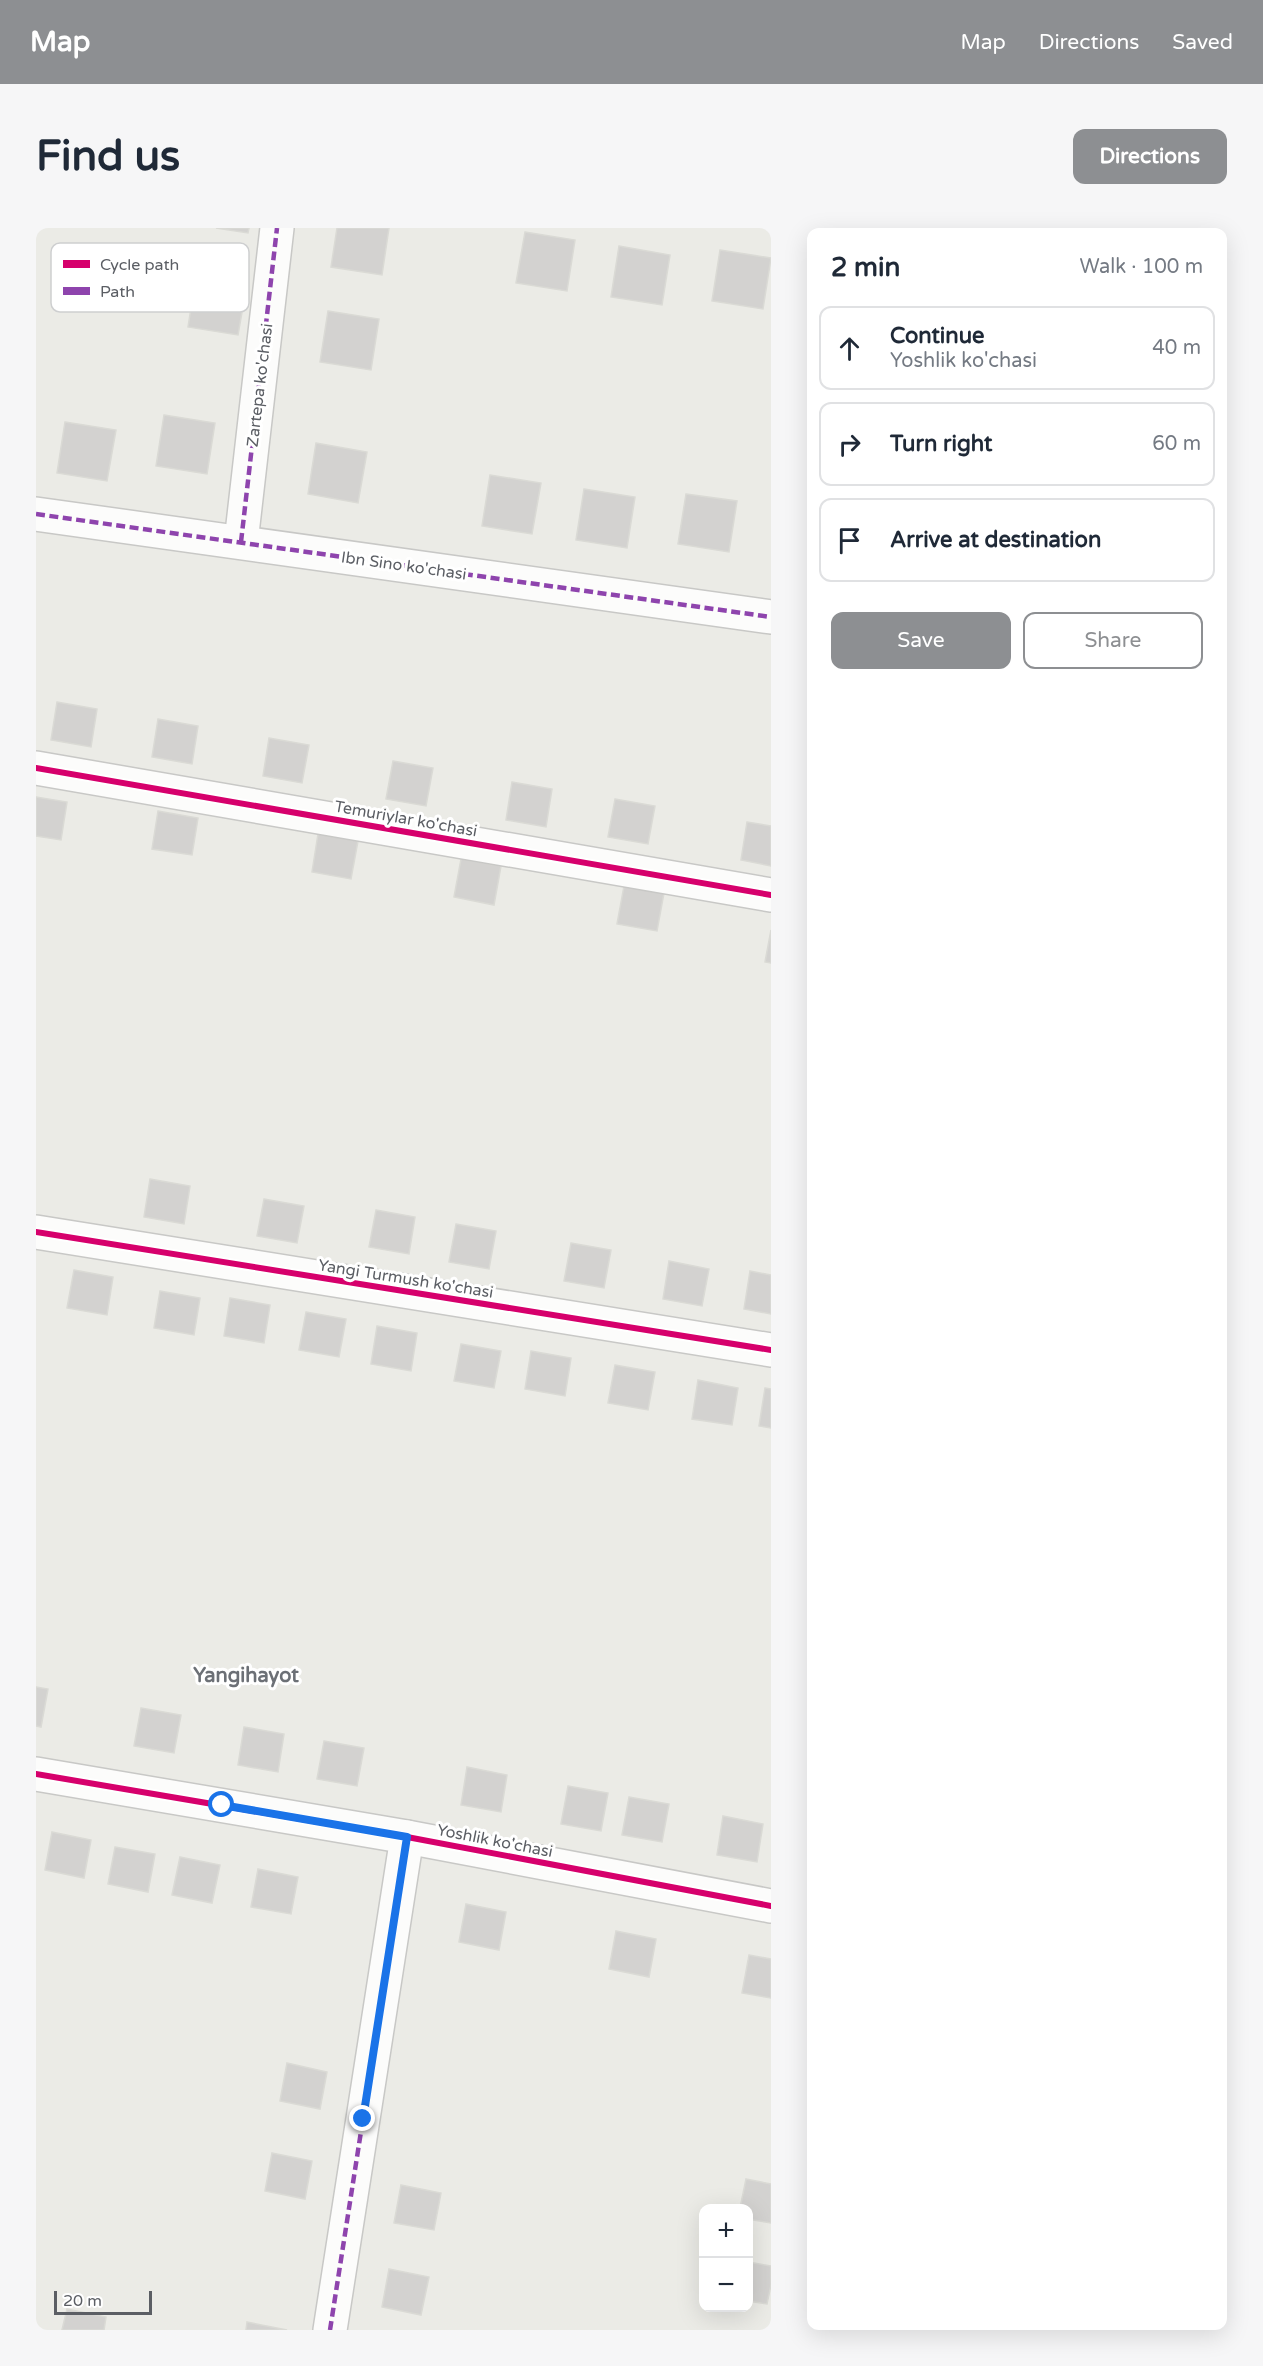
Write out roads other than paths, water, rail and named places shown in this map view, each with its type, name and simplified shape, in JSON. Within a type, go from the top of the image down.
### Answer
[{"type":"street","name":"Zartepa ko'chasi","points":[[241,542],[277,228]]},
{"type":"street","name":"Ibn Sino ko'chasi","points":[[36,514],[771,617]]},
{"type":"street","name":"Temuriylar ko'chasi","points":[[36,768],[771,895]]},
{"type":"street","name":"Yangi Turmush ko'chasi","points":[[36,1232],[771,1350]]},
{"type":"street","name":"Yoshlik ko'chasi","points":[[36,1774],[407,1837],[771,1906]]},
{"type":"street","points":[[330,2330],[407,1837]]},
{"type":"district","name":"Yangihayot","points":[[246,1675]]}]
